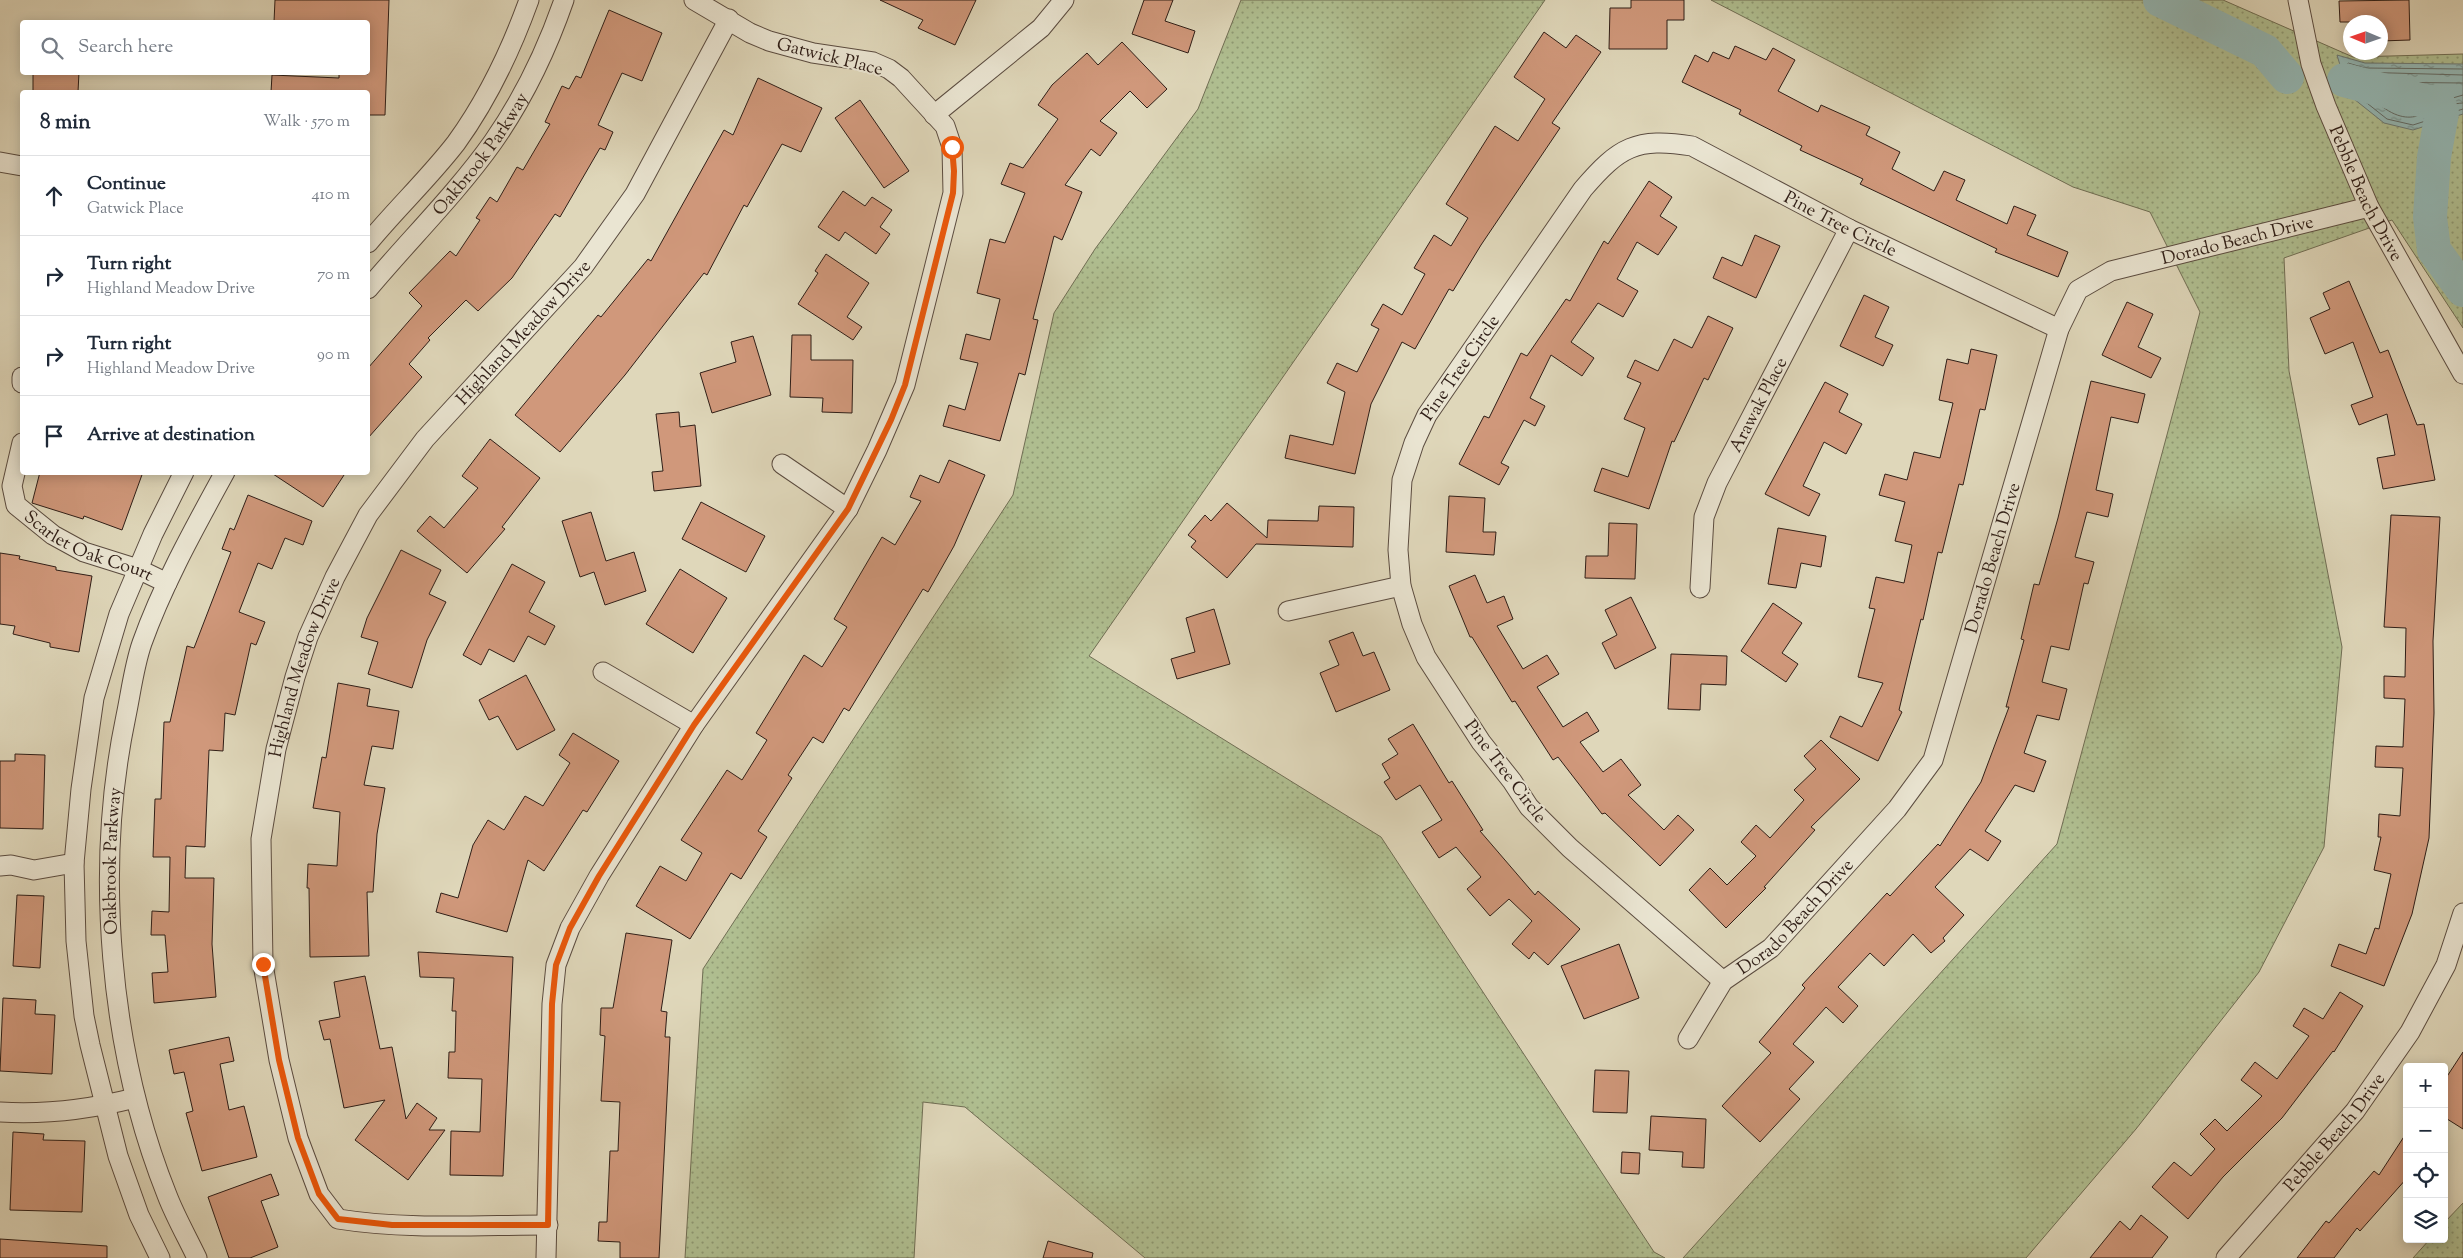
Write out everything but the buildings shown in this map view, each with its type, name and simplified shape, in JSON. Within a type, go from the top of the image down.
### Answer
[{"type":"street","name":"Oakbrook Parkway","points":[[370,241],[455,143],[478,109],[516,37],[528,0]]},
{"type":"street","name":"Oakbrook Parkway","points":[[370,287],[448,198],[493,142],[538,63],[564,0]]},
{"type":"street","name":"Gatwick Place","points":[[546,1258],[552,1004],[556,965],[570,928],[599,876],[694,725],[848,509],[881,442],[905,385],[953,193],[952,147],[945,126],[901,78],[889,69],[873,62],[790,48],[750,33],[694,0]]},
{"type":"street","points":[[934,115],[1041,28],[1064,0]]},
{"type":"street","name":"Pebble Beach Drive","points":[[2298,0],[2314,72],[2326,106],[2369,206],[2463,374]]},
{"type":"street","name":"Highland Meadow Drive","points":[[548,1225],[392,1225],[362,1223],[338,1219],[319,1194],[298,1138],[279,1060],[263,964],[261,839],[266,804],[276,749],[295,677],[308,637],[335,577],[368,514],[425,439],[583,267],[635,194],[729,19]]},
{"type":"street","name":"Pine Tree Circle","points":[[1723,981],[1570,848],[1528,807],[1512,781],[1480,742],[1426,657],[1412,624],[1401,586],[1398,550],[1402,480],[1414,442],[1427,415],[1583,189],[1606,162],[1639,144],[1665,142],[1692,146],[1849,229],[2059,329]]},
{"type":"street","points":[[0,162],[20,166]]},
{"type":"street","name":"Dorado Beach Drive","points":[[1688,1039],[1723,981],[1772,948],[1897,809],[1934,760],[2059,329],[2078,290],[2111,271],[2369,206]]},
{"type":"street","name":"Arawak Place","points":[[1700,588],[1704,517],[1716,483],[1849,229]]},
{"type":"street","name":"Scarlet Oak Court","points":[[20,452],[12,486],[16,505],[53,535],[84,552],[138,569],[167,583]]},
{"type":"street","points":[[782,464],[848,509]]},
{"type":"street","name":"Oakbrook Parkway","points":[[160,1258],[139,1215],[118,1156],[84,1016],[76,941],[74,863],[82,780],[94,698],[119,614],[152,534],[182,475]]},
{"type":"street","name":"Oakbrook Parkway","points":[[197,1258],[167,1195],[135,1098],[112,955],[109,864],[111,802],[118,754],[142,644],[167,583],[224,475]]},
{"type":"street","points":[[1288,611],[1401,586]]},
{"type":"street","points":[[603,672],[694,725]]},
{"type":"street","points":[[0,866],[34,870],[74,863]]},
{"type":"street","name":"Pebble Beach Drive","points":[[2226,1258],[2355,1111],[2410,1032],[2446,965],[2463,913]]},
{"type":"street","points":[[0,1112],[54,1112],[106,1105],[135,1098]]},
{"type":"green space","points":[[1241,0],[1545,0],[1089,656],[1381,837],[1654,1252],[1665,1258],[1145,1258],[965,1107],[923,1102],[914,1258],[685,1258],[703,969],[1013,495],[1054,313],[1095,249],[1198,109]]},
{"type":"green space","points":[[1711,0],[2223,0],[2343,53],[2343,60],[2388,60],[2388,56],[2463,54],[2463,328],[2392,220],[2284,258],[2289,371],[2342,647],[2324,847],[2259,972],[2136,1129],[2026,1258],[1683,1258],[2057,844],[2200,312],[2150,212],[2073,187]]},
{"type":"green space","points":[[2463,1203],[2463,1258],[2413,1258],[2426,1243],[2448,1243],[2448,1219]]},
{"type":"water","points":[[2337,55],[2343,57],[2343,60],[2354,60],[2365,63],[2463,64],[2463,114],[2413,130],[2384,123],[2349,95]]},
{"type":"waterway","points":[[2160,0],[2265,51],[2287,77]]},
{"type":"waterway","points":[[2344,80],[2438,103],[2442,113],[2434,157],[2430,217],[2434,250],[2463,290]]},
{"type":"route","points":[[263,964],[279,1060],[298,1138],[319,1194],[338,1219],[392,1225],[548,1225],[552,1004],[556,965],[570,928],[599,876],[694,725],[848,509],[877,450],[905,385],[953,193],[952,147]]}]
